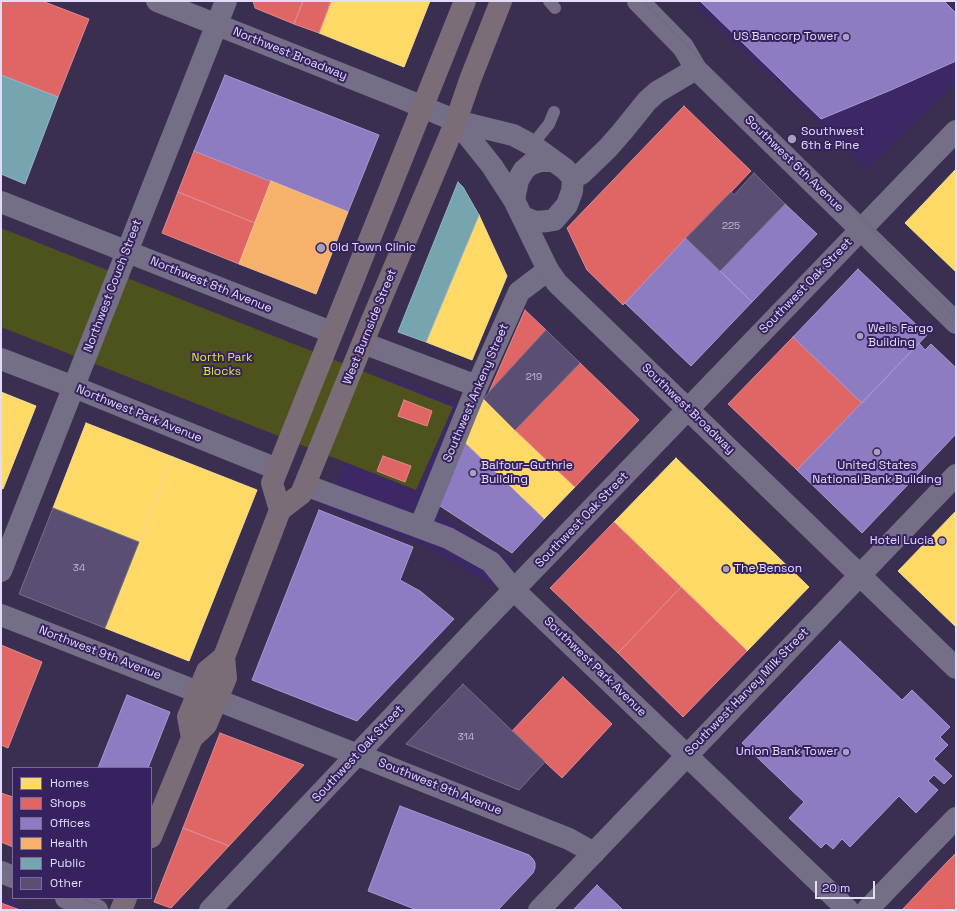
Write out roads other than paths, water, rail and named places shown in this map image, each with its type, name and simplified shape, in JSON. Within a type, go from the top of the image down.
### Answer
[{"type":"main road","points":[[152,835],[192,738],[188,717],[207,696],[207,671],[224,657],[280,510],[272,483],[331,332],[465,1]]},
{"type":"main road","name":"West Burnside Street","points":[[280,510],[301,494],[305,485],[456,121],[470,80],[501,1]]},
{"type":"main road","points":[[121,910],[126,899]]},
{"type":"street","name":"Northwest Broadway","points":[[157,1],[422,107]]},
{"type":"street","name":"Northwest Couch Street","points":[[1,571],[226,1]]},
{"type":"street","name":"Southwest 6th Avenue","points":[[638,1],[683,47],[696,69],[956,324]]},
{"type":"street","points":[[553,161],[540,161],[531,164],[524,170],[518,180],[518,209],[535,222],[548,222],[554,220],[567,205],[572,191],[573,178],[587,169],[622,132],[656,92],[696,69]]},
{"type":"street","name":"Southwest Broadway","points":[[422,107],[456,121],[513,135],[532,144],[565,169],[573,178]]},
{"type":"street","name":"Southwest Broadway","points":[[456,121],[492,166],[518,209],[548,270],[557,283],[956,668]]},
{"type":"street","name":"Southwest Oak Street","points":[[210,910],[514,590],[956,131]]},
{"type":"street","name":"Northwest 8th Avenue","points":[[1,202],[331,332]]},
{"type":"street","name":"Southwest Ankeny Street","points":[[420,527],[477,386],[519,292],[548,270]]},
{"type":"street","points":[[363,343],[477,386]]},
{"type":"street","name":"Northwest Park Avenue","points":[[1,359],[74,387],[277,470]]},
{"type":"street","name":"Southwest Harvey Milk Street","points":[[539,910],[956,475]]},
{"type":"street","name":"Southwest Park Avenue","points":[[305,485],[448,538],[491,562],[514,590],[848,910]]},
{"type":"street","name":"Northwest 9th Avenue","points":[[1,615],[207,696]]},
{"type":"street","name":"Southwest 9th Avenue","points":[[207,696],[569,839],[594,853]]},
{"type":"street","points":[[867,910],[956,818]]},
{"type":"street","points":[[1,872],[12,877]]},
{"type":"street","points":[[69,899],[97,910]]},
{"type":"lane","points":[[532,144],[549,124],[554,112]]},
{"type":"tram line","points":[[642,1],[867,223],[956,318]]},
{"type":"tram line","points":[[1,867],[12,871]]},
{"type":"tram line","points":[[83,899],[111,910]]},
{"type":"place","name":"US Bancorp Tower","points":[[846,37]]},
{"type":"place","name":"Southwest 6th & Pine","points":[[792,139]]},
{"type":"place","name":"Old Town Clinic","points":[[321,248]]},
{"type":"place","name":"Wells Fargo Building","points":[[860,336]]},
{"type":"place","name":"United States National Bank Building","points":[[877,452]]},
{"type":"place","name":"Balfour–Guthrie Building","points":[[473,473]]},
{"type":"place","name":"Hotel Lucia","points":[[942,541]]},
{"type":"place","name":"The Benson","points":[[726,569]]},
{"type":"place","name":"Union Bank Tower","points":[[846,752]]},
{"type":"park label","name":"North Park Blocks","points":[[222,365]]}]
